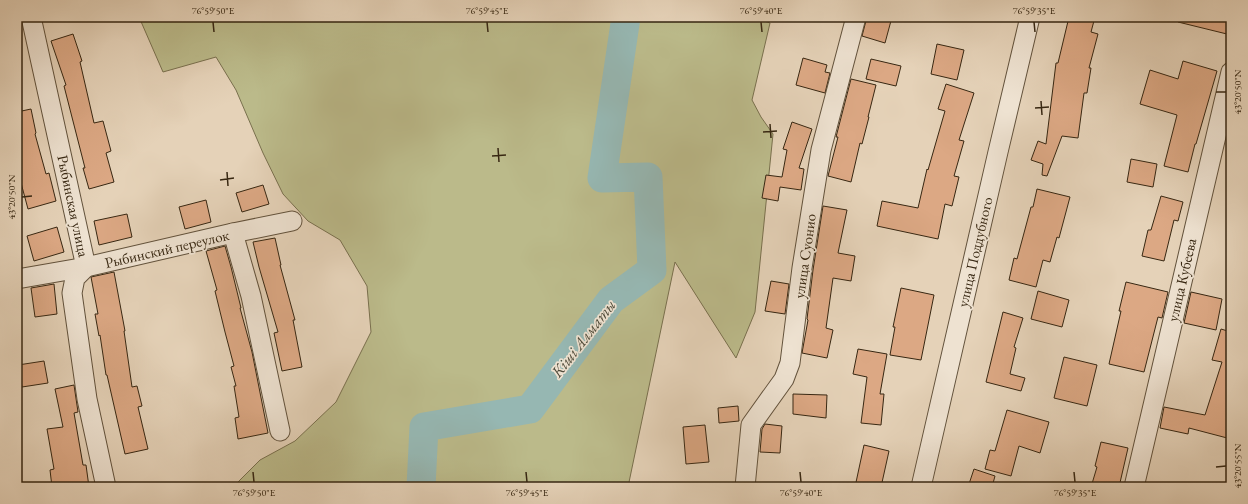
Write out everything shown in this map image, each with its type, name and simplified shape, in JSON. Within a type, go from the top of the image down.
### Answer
[{"type":"street","name":"Рыбинская улица","points":[[32,17],[86,267],[75,278],[72,293],[87,399],[106,487]]},
{"type":"street","name":"улица Суонио","points":[[745,487],[751,425],[784,379],[790,363],[802,268],[821,150],[856,17]]},
{"type":"street","name":"улица Поддубного","points":[[921,487],[1030,17]]},
{"type":"street","name":"улица Кубеева","points":[[1134,487],[1231,72]]},
{"type":"street","name":"Рыбинский переулок","points":[[17,279],[86,267],[292,221]]},
{"type":"street","points":[[234,233],[251,296],[280,431]]},
{"type":"shaded area","points":[[139,17],[752,17],[770,23],[752,100],[761,117],[773,134],[755,312],[736,358],[675,262],[628,487],[233,487],[260,460],[295,441],[336,402],[371,332],[367,286],[340,240],[308,221],[283,194],[263,153],[236,90],[216,57],[163,72]]},
{"type":"building","points":[[867,17],[892,17],[885,43],[862,36]]},
{"type":"building","points":[[1069,17],[1095,17],[1091,32],[1098,34],[1089,68],[1091,68],[1087,93],[1084,93],[1078,138],[1062,136],[1047,176],[1042,175],[1043,164],[1031,160],[1038,141],[1046,144],[1056,63],[1058,63]]},
{"type":"building","points":[[1179,17],[1231,17],[1231,35],[1178,22]]},
{"type":"building","points":[[73,34],[82,61],[80,62],[94,123],[103,121],[111,151],[106,153],[114,182],[89,189],[64,86],[66,85],[51,41]]},
{"type":"building","points":[[937,44],[964,50],[957,80],[931,74]]},
{"type":"building","points":[[803,58],[827,65],[825,72],[830,73],[825,93],[796,85]]},
{"type":"building","points":[[871,59],[901,66],[896,86],[866,79]]},
{"type":"building","points":[[1183,61],[1217,71],[1188,172],[1164,166],[1177,115],[1140,104],[1150,70],[1178,79]]},
{"type":"building","points":[[851,79],[876,85],[869,117],[862,144],[860,143],[851,182],[828,176],[838,137],[836,137]]},
{"type":"building","points":[[946,84],[974,93],[959,140],[964,141],[954,176],[959,177],[952,206],[945,204],[938,239],[877,226],[882,201],[918,208],[927,169],[928,170],[945,111],[938,109]]},
{"type":"building","points":[[31,109],[35,134],[46,174],[49,173],[56,201],[28,209],[17,168],[17,112]]},
{"type":"building","points":[[792,122],[812,129],[799,168],[804,169],[801,190],[780,187],[778,201],[762,198],[766,175],[782,177],[787,150],[783,149]]},
{"type":"building","points":[[1131,159],[1157,164],[1153,187],[1127,182]]},
{"type":"building","points":[[263,185],[269,204],[242,212],[236,193]]},
{"type":"building","points":[[1037,189],[1070,197],[1059,238],[1057,237],[1050,262],[1043,260],[1036,287],[1009,280],[1014,258],[1017,259]]},
{"type":"building","points":[[1161,196],[1183,202],[1178,221],[1174,220],[1164,261],[1142,256],[1148,230],[1151,230]]},
{"type":"building","points":[[206,200],[211,222],[185,229],[179,207]]},
{"type":"building","points":[[823,206],[847,210],[838,253],[855,256],[851,281],[833,278],[826,328],[833,330],[827,358],[802,353],[808,320],[813,270]]},
{"type":"building","points":[[127,214],[132,237],[99,245],[94,221]]},
{"type":"building","points":[[57,227],[64,252],[34,261],[27,236]]},
{"type":"building","points":[[275,238],[280,265],[295,320],[293,320],[302,367],[282,371],[274,333],[278,332],[253,242]]},
{"type":"building","points":[[225,246],[252,352],[268,433],[238,439],[235,418],[239,417],[234,386],[236,386],[231,367],[234,366],[215,291],[217,290],[206,251]]},
{"type":"building","points":[[114,272],[125,331],[132,387],[137,386],[142,406],[138,407],[148,449],[125,454],[106,375],[95,314],[98,314],[91,277]]},
{"type":"building","points":[[771,281],[789,284],[785,314],[765,311]]},
{"type":"building","points":[[1126,282],[1168,292],[1162,318],[1158,317],[1144,372],[1109,364]]},
{"type":"building","points":[[54,284],[57,314],[35,317],[31,288]]},
{"type":"building","points":[[901,288],[934,295],[921,360],[890,355],[895,327],[893,327]]},
{"type":"building","points":[[1038,291],[1069,300],[1062,327],[1031,319]]},
{"type":"building","points":[[1191,292],[1222,299],[1216,330],[1184,323]]},
{"type":"building","points":[[1003,312],[1023,318],[1014,347],[1016,348],[1010,374],[1025,378],[1021,391],[986,382]]},
{"type":"building","points":[[1221,329],[1231,332],[1231,439],[1189,428],[1188,434],[1160,428],[1164,407],[1205,415],[1222,362],[1212,360]]},
{"type":"building","points":[[858,349],[887,354],[880,394],[884,394],[881,425],[861,423],[867,377],[853,374]]},
{"type":"building","points":[[1064,357],[1097,365],[1087,406],[1054,398]]},
{"type":"building","points":[[44,361],[48,383],[22,387],[18,365]]},
{"type":"building","points":[[74,385],[78,412],[74,413],[83,465],[86,465],[89,487],[52,487],[50,470],[54,469],[47,429],[63,427],[55,389]]},
{"type":"building","points":[[793,394],[827,395],[826,418],[793,414]]},
{"type":"building","points":[[738,406],[739,421],[719,423],[718,408]]},
{"type":"building","points":[[1007,410],[1049,422],[1040,453],[1019,446],[1011,476],[985,469],[990,450],[995,451]]},
{"type":"building","points":[[765,424],[782,426],[780,453],[760,452],[762,429]]},
{"type":"building","points":[[705,425],[709,462],[686,464],[683,427]]},
{"type":"building","points":[[1101,442],[1128,448],[1119,487],[1091,487],[1097,467],[1095,466]]},
{"type":"building","points":[[864,445],[889,451],[881,487],[855,487]]},
{"type":"building","points":[[974,469],[995,476],[992,487],[968,487]]},
{"type":"waterway","name":"Кіші Алматы","points":[[421,487],[424,427],[530,409],[611,300],[652,270],[648,177],[602,178],[626,17]]}]
